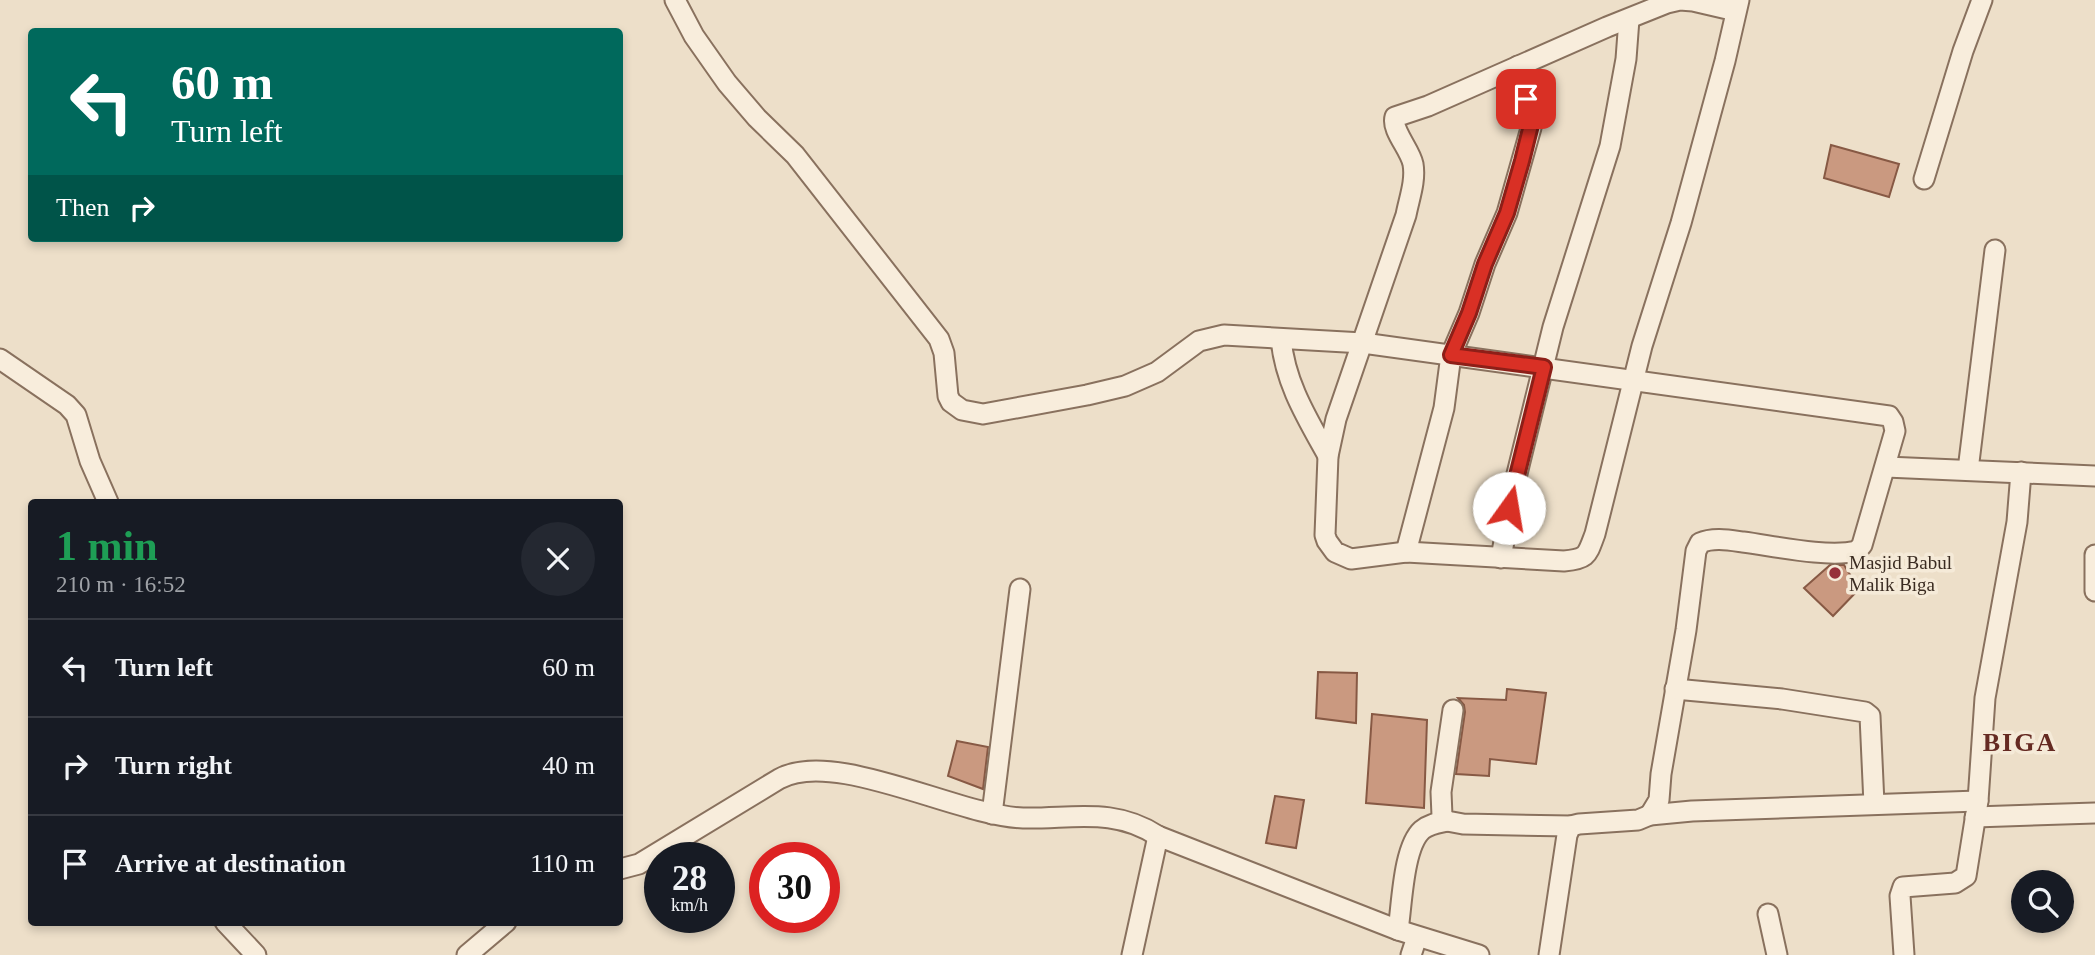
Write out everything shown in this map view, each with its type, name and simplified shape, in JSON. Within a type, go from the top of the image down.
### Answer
[{"type":"street","points":[[676,0],[694,36],[727,83],[757,118],[795,155],[937,335],[944,353],[948,396],[951,402],[962,410],[995,414],[1125,386],[1157,372],[1199,341],[1224,335],[1363,342],[1889,416],[1894,422],[1895,430],[1862,545],[1857,551],[1816,551],[1730,540],[1707,539],[1700,543],[1696,551],[1659,800],[1650,815]]},
{"type":"street","points":[[1680,0],[1738,6],[1681,223],[1633,379],[1595,534],[1586,556],[1581,560],[1564,561],[1406,552],[1352,559],[1340,555],[1325,535],[1328,456],[1336,419],[1406,215],[1413,181],[1412,160],[1394,125],[1395,117],[1428,106],[1667,3],[1680,0]]},
{"type":"street","points":[[1924,179],[1963,51],[1982,0]]},
{"type":"street","points":[[1501,558],[1511,497],[1553,327],[1610,146],[1626,59],[1629,19]]},
{"type":"street","points":[[1406,552],[1444,408],[1451,355],[1507,213],[1531,128],[1532,121],[1518,66]]},
{"type":"street","points":[[1968,470],[1995,250]]},
{"type":"street","points":[[1281,339],[1282,354],[1294,392],[1328,456]]},
{"type":"street","points":[[0,359],[67,405],[76,415],[90,461],[107,499]]},
{"type":"street","points":[[1886,467],[2095,476]]},
{"type":"street","points":[[1905,955],[1900,891],[1903,887],[1955,883],[1966,876],[1976,809],[1985,698],[2017,522],[2021,472]]},
{"type":"street","points":[[2095,555],[2095,591]]},
{"type":"street","points":[[992,814],[1020,589]]},
{"type":"street","points":[[1675,689],[1782,699],[1865,712],[1870,716],[1874,804]]},
{"type":"street","points":[[1447,821],[1442,816],[1441,792],[1453,710]]},
{"type":"street","points":[[623,868],[639,864],[779,779],[801,772],[831,772],[868,778],[992,814],[1024,818],[1121,818],[1409,941],[1479,955]]},
{"type":"street","points":[[1409,941],[1407,869],[1415,838],[1423,828],[1447,821],[1485,825],[1571,826],[1638,820],[1650,815],[1874,804],[2095,813]]},
{"type":"street","points":[[1549,955],[1567,835],[1571,826]]},
{"type":"street","points":[[1132,955],[1158,836]]},
{"type":"street","points":[[1768,914],[1777,955]]},
{"type":"street","points":[[229,926],[256,955]]},
{"type":"street","points":[[467,955],[501,926]]},
{"type":"building","points":[[1831,145],[1899,164],[1889,197],[1824,178]]},
{"type":"building","name":"Masjid Babul Malik Biga","points":[[1830,565],[1844,565],[1859,589],[1833,616],[1804,588]]},
{"type":"building","points":[[1318,672],[1357,673],[1356,723],[1316,718]]},
{"type":"building","points":[[1507,689],[1546,693],[1536,764],[1490,759],[1489,776],[1456,774],[1465,712],[1464,705],[1458,698],[1506,700]]},
{"type":"building","points":[[1372,714],[1427,720],[1424,808],[1366,803]]},
{"type":"building","points":[[957,741],[988,747],[983,789],[948,776]]},
{"type":"building","points":[[1275,796],[1304,800],[1296,848],[1266,843]]},
{"type":"place","name":"Masjid Babul Malik Biga","points":[[1835,573]]},
{"type":"district","name":"BIGA","points":[[2020,742]]},
{"type":"route","points":[[1509,508],[1544,367],[1451,355],[1507,213],[1531,128],[1530,108],[1526,99]]}]
